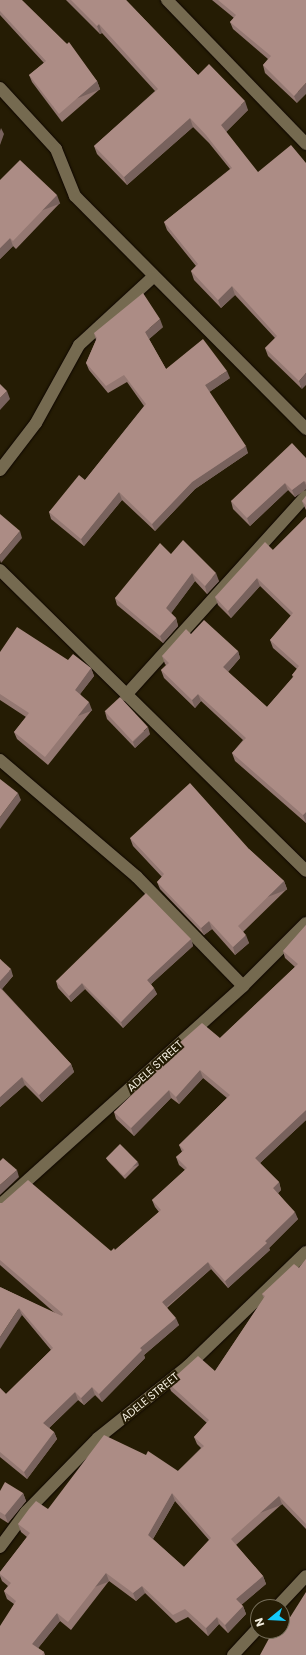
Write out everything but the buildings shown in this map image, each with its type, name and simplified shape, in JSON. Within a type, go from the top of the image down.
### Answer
[{"type":"street","points":[[167,0],[306,144]]},
{"type":"street","points":[[0,88],[56,149],[75,196],[153,277],[306,429]]},
{"type":"street","points":[[0,470],[36,422],[79,345],[153,277]]},
{"type":"street","points":[[126,695],[306,496]]},
{"type":"street","points":[[0,570],[126,695],[305,867]]},
{"type":"street","points":[[0,760],[137,877],[243,986]]},
{"type":"street","name":"ADELE STREET","points":[[0,1205],[243,986],[306,923]]},
{"type":"street","name":"ADELE STREET","points":[[0,1547],[26,1512],[98,1438],[188,1366],[306,1252]]},
{"type":"street","points":[[284,1599],[306,1576]]},
{"type":"street","points":[[233,1655],[250,1637]]}]
